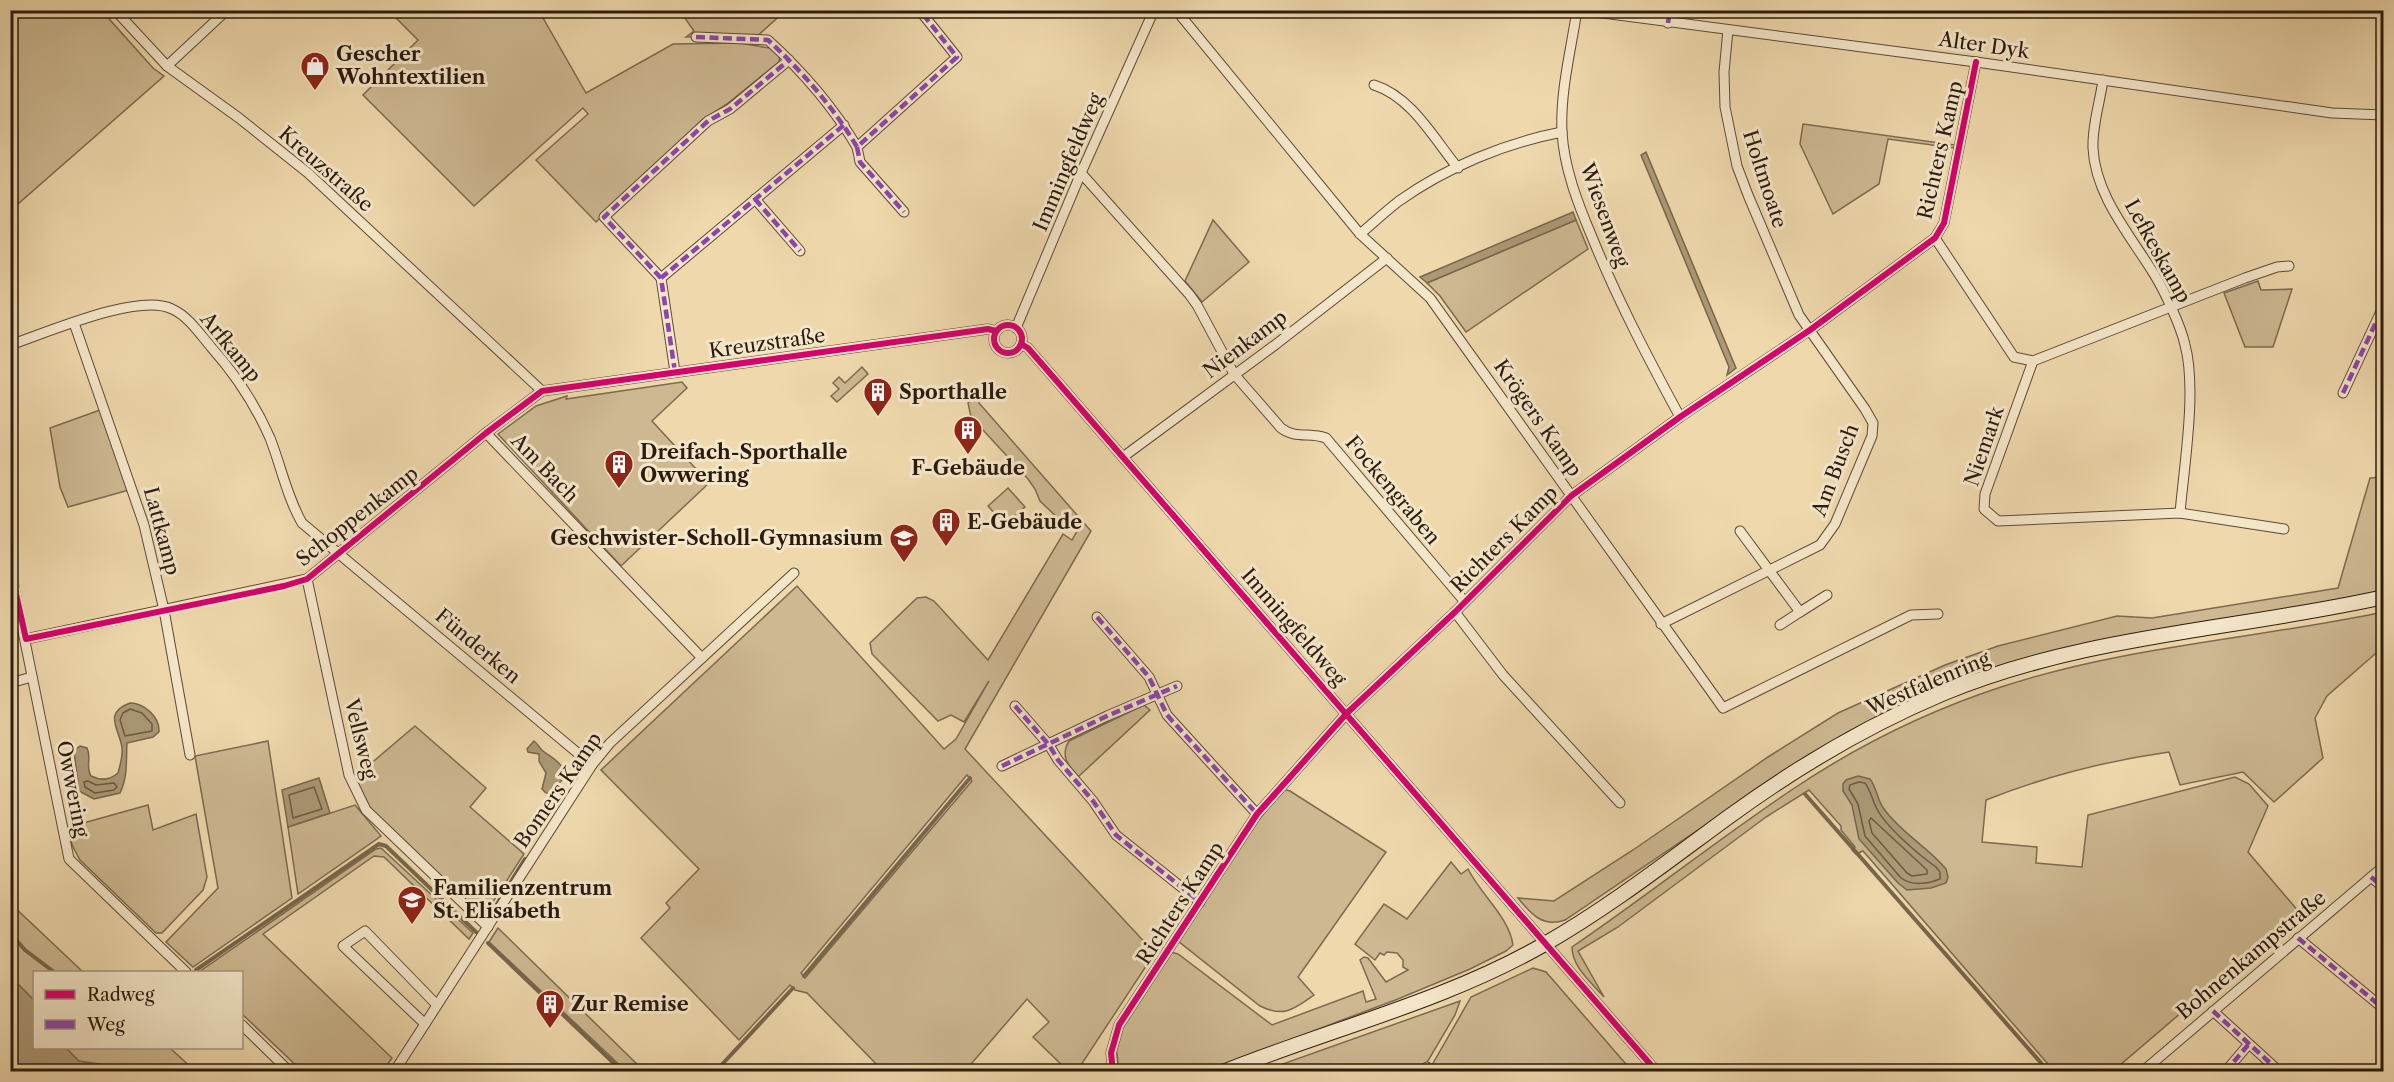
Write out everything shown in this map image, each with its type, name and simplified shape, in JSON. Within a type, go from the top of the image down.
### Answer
[{"type":"street","name":"Kreuzstraße","points":[[115,10],[167,66],[239,118],[308,173],[542,392],[988,329],[996,331]]},
{"type":"street","points":[[167,66],[227,10]]},
{"type":"street","points":[[857,147],[957,57],[921,12],[922,10]]},
{"type":"street","name":"Immingfeldweg","points":[[1016,328],[1081,173],[1154,10]]},
{"type":"street","name":"Krögers Kamp","points":[[1176,10],[1360,234],[1430,298],[1722,708],[1911,615],[1938,614]]},
{"type":"street","name":"Alter Dyk","points":[[1579,10],[1976,62],[2332,113],[2384,115]]},
{"type":"street","name":"Wiesenweg","points":[[1579,10],[1565,90],[1562,132],[1568,171],[1582,214],[1609,279],[1680,417]]},
{"type":"street","points":[[1668,23],[1670,10]]},
{"type":"street","name":"Holtmoate","points":[[1728,30],[1724,72],[1725,107],[1737,166],[1756,217],[1799,315],[1810,330]]},
{"type":"street","points":[[696,37],[768,40],[789,60],[844,125],[857,147],[860,162],[904,212]]},
{"type":"street","points":[[675,372],[661,278],[604,217],[708,121],[730,109],[789,60]]},
{"type":"street","name":"Richters Kamp","points":[[1113,1071],[1111,1053],[1119,1025],[1257,814],[1347,713],[1455,612],[1571,496],[1680,417],[1810,330],[1935,238],[1944,223],[1976,62]]},
{"type":"street","name":"Lefkeskamp","points":[[2103,80],[2092,147],[2096,173],[2112,209],[2156,276],[2186,346],[2189,372],[2180,513]]},
{"type":"street","points":[[1374,85],[1389,89],[1409,106],[1458,168]]},
{"type":"street","points":[[661,278],[844,125]]},
{"type":"street","points":[[1360,234],[1399,202],[1426,184],[1458,168],[1529,139],[1562,132]]},
{"type":"street","name":"Fockengraben","points":[[1081,173],[1189,294],[1234,375],[1288,433],[1317,435],[1326,438],[1465,602]]},
{"type":"street","points":[[755,200],[800,251]]},
{"type":"street","points":[[1935,238],[2014,357],[2033,361],[2245,278],[2277,267],[2289,266]]},
{"type":"street","name":"Nienkamp","points":[[1123,457],[1275,345],[1387,258]]},
{"type":"street","name":"Arfkamp","points":[[10,345],[115,310],[149,305],[161,305],[172,309],[183,317],[224,361],[248,394],[270,439],[294,510],[302,523],[340,554]]},
{"type":"street","points":[[2343,393],[2384,305]]},
{"type":"street","name":"Lattkamp","points":[[74,323],[144,525],[164,609],[190,755]]},
{"type":"street","points":[[1004,326],[1016,328],[1022,335],[1022,344],[1014,352],[1001,351],[995,345],[996,331],[1004,326]]},
{"type":"street","name":"Am Busch","points":[[1662,624],[1820,545],[1831,533],[1872,436],[1873,423],[1810,330]]},
{"type":"street","name":"Immingfeldweg","points":[[1022,344],[1028,348],[1347,713],[1657,1071]]},
{"type":"street","name":"Niemark","points":[[2033,361],[1985,494],[1984,508],[1998,521],[2180,513],[2284,529]]},
{"type":"street","name":"Schoppenkamp","points":[[26,639],[307,579],[486,433],[542,392]]},
{"type":"street","name":"Am Bach","points":[[486,433],[702,658]]},
{"type":"street","points":[[1740,531],[1800,612]]},
{"type":"street","name":"Fünderken","points":[[340,554],[592,765]]},
{"type":"street","name":"Owwering","points":[[10,567],[69,859],[185,971]]},
{"type":"street","name":"Bomers Kamp","points":[[394,1071],[592,765],[610,743],[794,573]]},
{"type":"street","name":"Vellsweg","points":[[307,579],[349,775],[360,801],[377,822],[488,927]]},
{"type":"street","points":[[1780,625],[1827,595]]},
{"type":"street","name":"Westfalenring","points":[[1223,1071],[1428,999],[1491,972],[1545,944],[1646,877],[1771,787],[1873,726],[1945,693],[2019,666],[2076,652],[2384,597]]},
{"type":"street","points":[[1455,612],[1503,675],[1620,803]]},
{"type":"street","points":[[1097,617],[1149,677],[1167,715],[1257,814]]},
{"type":"street","points":[[10,683],[32,677]]},
{"type":"street","points":[[1002,766],[1107,716],[1177,686]]},
{"type":"street","points":[[1015,706],[1093,801],[1116,835],[1200,902]]},
{"type":"street","name":"Bohnenkampstraße","points":[[2142,1071],[2384,866]]},
{"type":"street","points":[[2371,877],[2384,888]]},
{"type":"street","points":[[424,1024],[343,946],[365,931],[437,1005]]},
{"type":"street","points":[[2298,938],[2384,1009]]},
{"type":"street","points":[[2213,1011],[2248,1045],[2280,1071]]},
{"type":"street","points":[[243,1026],[290,1071]]},
{"type":"street","points":[[2225,1071],[2248,1045]]},
{"type":"shaded area","points":[[11,10],[102,11],[153,68],[164,76],[11,210]]},
{"type":"shaded area","points":[[389,11],[539,11],[586,93],[673,44],[740,43],[775,49],[780,54],[779,62],[727,104],[702,120],[596,222],[536,160],[588,114],[583,108],[474,206],[363,95],[418,40]]},
{"type":"shaded area","points":[[680,11],[785,11],[755,38],[686,37],[694,31]]},
{"type":"shaded area","points":[[1803,124],[1955,145],[1954,148],[1888,139],[1879,184],[1833,214],[1800,144]]},
{"type":"shaded area","points":[[1213,220],[1249,262],[1202,302],[1185,281]]},
{"type":"shaded area","points":[[1576,220],[1588,249],[1466,332],[1440,296],[1427,283]]},
{"type":"shaded area","points":[[2258,281],[2261,290],[2292,289],[2273,347],[2245,347],[2224,293]]},
{"type":"shaded area","points":[[862,367],[868,374],[837,402],[831,396],[839,389],[833,383],[839,377],[845,383]]},
{"type":"shaded area","points":[[682,382],[687,388],[652,421],[709,483],[621,566],[498,434],[536,406],[567,396],[566,399]]},
{"type":"shaded area","points":[[979,394],[979,403],[1091,531],[965,749],[1151,949],[1158,948],[1077,1071],[1068,1071],[1033,1037],[1049,1022],[1027,999],[965,1071],[883,1071],[807,993],[795,990],[790,985],[739,1040],[641,938],[670,908],[666,903],[699,869],[601,770],[797,586],[944,749],[956,739],[989,681],[964,722],[951,715],[938,721],[872,654],[870,643],[917,598],[926,597],[934,601],[988,660],[1063,534],[1072,540],[1079,528],[1071,517],[1061,521],[1040,501],[1028,479],[971,417],[968,403]],"holes":[[[967,775],[972,781],[805,978],[801,973]]]},
{"type":"shaded area","points":[[100,410],[129,490],[68,507],[60,487],[50,428]]},
{"type":"shaded area","points":[[2383,477],[2383,591],[2041,655],[1788,769],[1565,920],[1544,921],[1533,914],[1518,898],[1554,901],[1768,757],[1838,713],[1945,665],[1998,646],[2117,616],[2152,618],[2338,588],[2370,478]]},
{"type":"shaded area","points":[[1008,488],[1025,507],[1005,525],[988,506]]},
{"type":"shaded area","points":[[2383,612],[2383,647],[2327,696],[2315,718],[2323,758],[2274,802],[2243,772],[2180,785],[2169,752],[2076,770],[1986,800],[1982,842],[2037,847],[2036,863],[2082,867],[2088,815],[2235,777],[2249,784],[2268,806],[2248,852],[2299,912],[2113,1071],[2054,1071],[1863,851],[1856,854],[1852,850],[1855,847],[1841,830],[1841,826],[1809,790],[1766,817],[1618,927],[1578,951],[1604,997],[1583,974],[1575,961],[1572,947],[1765,808],[1842,758],[1920,718],[2001,687],[2095,662]]},
{"type":"shaded area","points":[[1144,705],[1150,710],[1078,777],[1065,756],[1069,741]]},
{"type":"shaded area","points":[[415,726],[486,788],[470,807],[524,854],[487,911],[482,913],[476,912],[378,818],[364,799],[355,777]]},
{"type":"shaded area","points":[[268,741],[292,898],[193,967],[166,942],[218,888],[195,756]]},
{"type":"shaded area","points":[[1283,789],[1290,791],[1386,852],[1298,977],[1314,995],[1294,1008],[1276,1011],[1260,1006],[1178,941],[1257,822]]},
{"type":"shaded area","points":[[148,805],[153,830],[196,814],[207,877],[203,890],[162,933],[156,933],[80,860],[72,845],[69,827]]},
{"type":"shaded area","points":[[355,805],[381,836],[298,894],[288,827]]},
{"type":"shaded area","points":[[381,848],[473,933],[469,939],[384,857],[374,856],[263,934],[392,1058],[383,1071],[302,1071],[243,1015],[243,971],[200,971],[376,849]]},
{"type":"shaded area","points":[[1451,862],[1461,874],[1468,869],[1506,925],[1513,945],[1506,951],[1470,969],[1398,999],[1207,1071],[1119,1072],[1116,1045],[1118,1035],[1171,952],[1178,954],[1272,1025],[1363,991],[1366,1002],[1376,999],[1360,960],[1364,957],[1368,958],[1386,982],[1408,970],[1403,967],[1403,960],[1397,953],[1387,952],[1384,955],[1380,953],[1375,960],[1355,944],[1384,904],[1407,919]]},
{"type":"shaded area","points":[[10,903],[82,971],[33,971],[33,1049],[171,1049],[195,1071],[11,1071]]},
{"type":"shaded area","points":[[498,928],[644,1071],[626,1071],[489,942]]},
{"type":"shaded area","points":[[1533,968],[1546,972],[1632,1071],[1428,1072],[1471,997]]},
{"type":"shaded area","points":[[1460,1001],[1455,1015],[1422,1071],[1260,1072]]},
{"type":"water","points":[[1646,152],[1736,368],[1727,375],[1729,367],[1641,155]]},
{"type":"water","points":[[1573,212],[1576,220],[1427,283],[1420,277]]},
{"type":"water","points":[[130,703],[141,705],[154,716],[159,732],[153,737],[127,743],[125,775],[120,793],[94,799],[79,791],[74,751],[80,746],[87,748],[91,776],[105,779],[118,773],[122,751],[115,717],[122,707]]},
{"type":"water","points":[[534,741],[564,770],[563,779],[550,793],[542,789],[546,773],[539,761],[539,754],[528,752],[527,749]]},
{"type":"water","points":[[1858,776],[1870,779],[1891,818],[1946,869],[1948,877],[1946,883],[1931,888],[1907,890],[1859,839],[1852,805],[1843,791],[1843,784],[1846,780]]},
{"type":"water","points":[[319,778],[330,813],[288,827],[282,790]]},
{"type":"water","points":[[10,976],[33,999],[33,1049],[67,1049],[79,1061],[145,1071],[11,1071]]},
{"type":"waterway","points":[[804,976],[970,778]]},
{"type":"waterway","points":[[1805,794],[2049,1072]]},
{"type":"waterway","points":[[196,970],[379,844],[386,846],[476,932]]},
{"type":"waterway","points":[[489,917],[525,859]]},
{"type":"waterway","points":[[10,933],[25,950],[53,971]]},
{"type":"waterway","points":[[488,943],[623,1072]]},
{"type":"waterway","points":[[715,1072],[793,988]]},
{"type":"marked path","points":[[696,37],[768,40],[817,90],[857,147],[957,57],[921,12],[922,10]]},
{"type":"marked path","points":[[1668,23],[1670,10]]},
{"type":"marked path","points":[[661,278],[604,217],[708,121],[730,109],[789,60]]},
{"type":"marked path","points":[[675,372],[661,278],[844,125]]},
{"type":"marked path","points":[[857,147],[860,162],[904,212]]},
{"type":"marked path","points":[[755,199],[800,251]]},
{"type":"marked path","points":[[2343,393],[2384,305]]},
{"type":"marked path","points":[[1097,617],[1149,677],[1167,715],[1257,814]]},
{"type":"marked path","points":[[1002,766],[1107,716],[1177,686]]},
{"type":"marked path","points":[[1015,706],[1093,801],[1116,835],[1200,902]]},
{"type":"marked path","points":[[2371,877],[2384,888]]},
{"type":"marked path","points":[[2298,938],[2384,1009]]},
{"type":"marked path","points":[[2213,1011],[2280,1072]]},
{"type":"marked path","points":[[2225,1072],[2248,1045]]},
{"type":"cycle path","points":[[1113,1072],[1111,1053],[1119,1025],[1257,814],[1347,713],[1455,612],[1571,496],[1680,417],[1810,330],[1935,238],[1944,223],[1976,62]]},
{"type":"cycle path","points":[[1008,325],[1018,329],[1022,339],[1018,349],[1008,353],[998,349],[994,339],[998,329],[1008,325]]},
{"type":"cycle path","points":[[10,567],[26,639],[284,586],[307,579],[486,433],[542,391],[988,329],[996,331]]},
{"type":"cycle path","points":[[1021,344],[1028,348],[1657,1072]]},
{"type":"place","name":"Gescher Wohntextilien","points":[[315,92]]},
{"type":"place","name":"Sporthalle","points":[[878,418]]},
{"type":"place","name":"F-Gebäude","points":[[968,456]]},
{"type":"place","name":"Dreifach-Sporthalle Owwering","points":[[619,490]]},
{"type":"place","name":"E-Gebäude","points":[[946,548]]},
{"type":"place","name":"Geschwister-Scholl-Gymnasium","points":[[904,564]]},
{"type":"place","name":"Familienzentrum St. Elisabeth","points":[[412,926]]},
{"type":"place","name":"Zur Remise","points":[[550,1030]]}]
